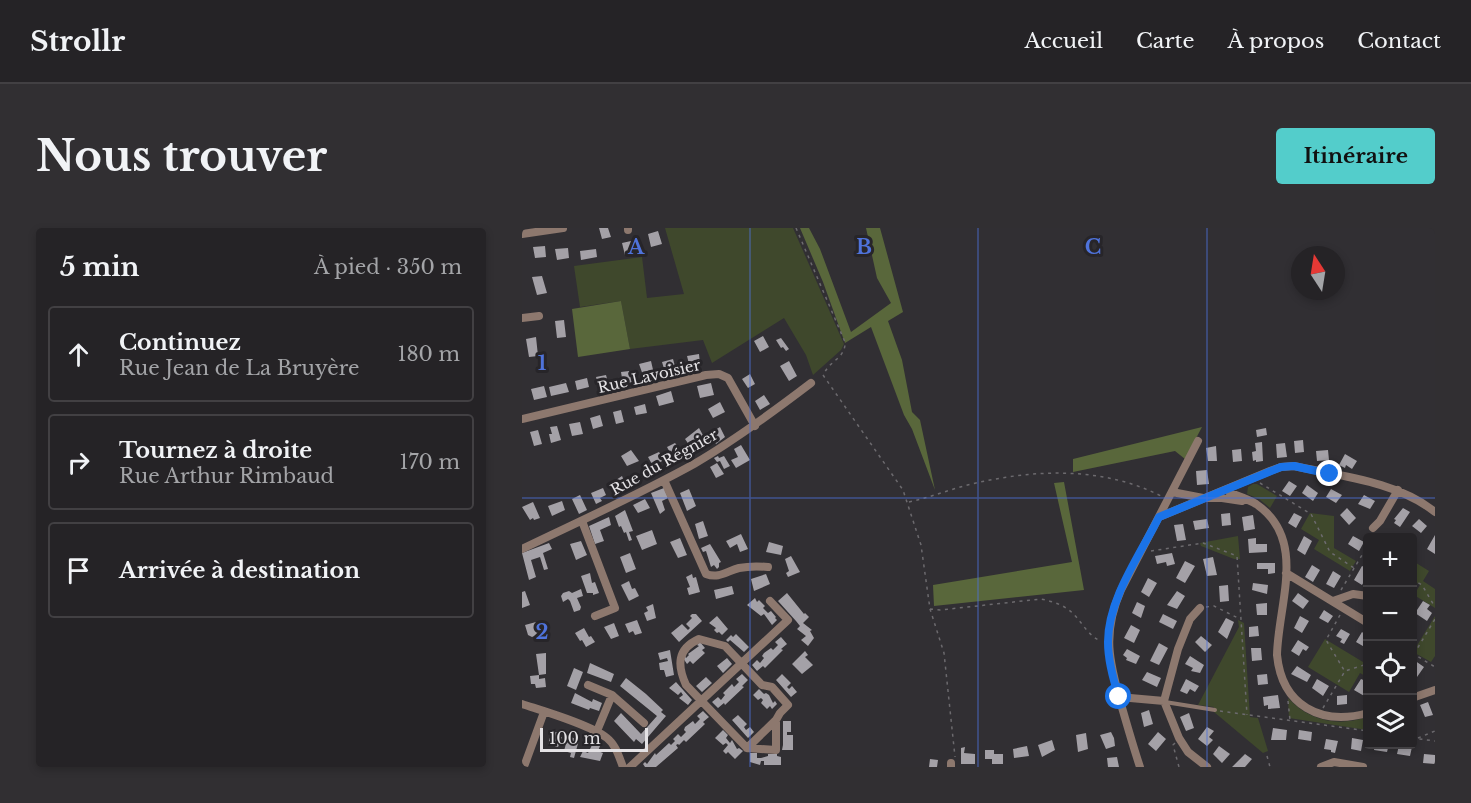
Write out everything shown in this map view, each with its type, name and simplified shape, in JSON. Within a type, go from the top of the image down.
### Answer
[{"type":"street","points":[[522,234],[563,228]]},
{"type":"street","points":[[522,318],[539,316]]},
{"type":"street","name":"Rue Lavoisier","points":[[522,419],[706,375],[719,375],[728,378],[755,426]]},
{"type":"street","name":"Rue du Régnier","points":[[522,549],[664,480],[755,426],[811,383]]},
{"type":"street","points":[[1140,767],[1111,670],[1108,643],[1113,609],[1198,441]]},
{"type":"street","points":[[1170,496],[1203,498],[1229,493],[1251,478],[1281,467],[1294,466],[1398,490],[1422,501],[1435,512]]},
{"type":"street","points":[[664,480],[706,574],[713,577],[738,568],[768,567]]},
{"type":"street","points":[[1373,528],[1380,521],[1398,490]]},
{"type":"street","points":[[1229,493],[1254,502],[1273,519],[1283,536],[1287,556],[1277,656],[1278,669],[1291,695],[1311,711],[1319,714],[1345,718],[1363,714]]},
{"type":"street","points":[[1159,517],[1190,506],[1203,498]]},
{"type":"street","points":[[582,521],[615,608],[595,616]]},
{"type":"street","points":[[1286,573],[1336,600],[1344,609],[1363,620]]},
{"type":"street","points":[[1336,600],[1353,594],[1363,595]]},
{"type":"street","points":[[630,767],[788,620],[770,601]]},
{"type":"street","points":[[1200,608],[1190,619],[1178,649],[1164,701],[1179,738],[1188,752],[1207,767]]},
{"type":"street","points":[[747,748],[788,705],[772,687],[762,686],[724,646],[699,639],[694,641],[680,655],[679,660],[686,685],[747,748],[776,750],[776,720]]},
{"type":"street","points":[[588,685],[612,695],[644,723]]},
{"type":"street","points":[[1417,697],[1435,690]]},
{"type":"street","points":[[597,731],[612,695]]},
{"type":"street","points":[[1119,697],[1164,701]]},
{"type":"street","points":[[522,704],[597,731],[609,739],[618,752],[623,767]]},
{"type":"street","points":[[525,764],[544,712]]},
{"type":"street","points":[[1321,767],[1334,762],[1363,767]]},
{"type":"lane","points":[[1164,701],[1215,710]]},
{"type":"path","points":[[796,228],[845,342],[843,353],[825,369],[824,375],[909,502],[921,545],[930,609],[944,653],[955,757],[951,765]]},
{"type":"path","points":[[909,502],[933,497],[974,483],[1009,476],[1059,472],[1113,479],[1170,496]]},
{"type":"path","points":[[1251,478],[1311,514],[1330,552],[1354,568]]},
{"type":"path","points":[[1141,552],[1203,543],[1237,556],[1247,715]]},
{"type":"path","points":[[1336,600],[1363,555]]},
{"type":"path","points":[[1417,582],[1422,585],[1435,607]]},
{"type":"path","points":[[930,609],[940,610],[1041,598],[1070,610],[1095,638],[1108,643]]},
{"type":"path","points":[[1200,608],[1214,606],[1241,620]]},
{"type":"path","points":[[1344,609],[1326,640],[1345,671]]},
{"type":"path","points":[[1417,648],[1435,619]]},
{"type":"path","points":[[1417,656],[1435,667]]},
{"type":"path","points":[[1319,714],[1345,671],[1363,665]]},
{"type":"path","points":[[1290,721],[1288,703],[1291,695]]},
{"type":"path","points":[[1215,710],[1363,730]]},
{"type":"path","points":[[1417,738],[1435,731]]},
{"type":"path","points":[[1179,738],[1173,745],[1179,767]]},
{"type":"path","points":[[1417,738],[1435,741]]},
{"type":"path","points":[[1267,756],[1270,767]]},
{"type":"green space","points":[[665,228],[793,228],[844,344],[841,350],[813,375],[806,355],[784,318],[712,363],[703,340],[630,349],[621,301],[580,307],[574,266],[642,257],[647,298],[684,294]]},
{"type":"green space","points":[[800,228],[809,228],[820,249],[851,332],[891,303],[877,278],[866,228],[880,228],[903,312],[888,321],[902,360],[912,412],[920,420],[935,490],[871,327],[845,343]]},
{"type":"green space","points":[[621,301],[630,349],[578,357],[572,309]]},
{"type":"green space","points":[[1202,427],[1185,459],[1175,451],[1073,472],[1073,459]]},
{"type":"green space","points":[[1064,482],[1084,590],[934,606],[933,585],[1072,562],[1054,483]]},
{"type":"green space","points":[[1253,484],[1277,496],[1270,508],[1259,499],[1247,494],[1248,487]]},
{"type":"green space","points":[[1310,513],[1334,516],[1334,548],[1356,561],[1350,571],[1314,549],[1319,540],[1301,529]]},
{"type":"green space","points":[[1238,536],[1240,559],[1234,559],[1201,546],[1200,543]]},
{"type":"green space","points":[[1417,564],[1429,571],[1423,581],[1435,589],[1435,608],[1417,597],[1420,585],[1417,583]]},
{"type":"green space","points":[[1435,616],[1435,656],[1431,662],[1417,654],[1417,645]]},
{"type":"green space","points":[[1238,620],[1244,623],[1250,717],[1258,718],[1268,751],[1263,753],[1214,712],[1214,707],[1198,705],[1239,627]]},
{"type":"green space","points":[[1325,639],[1363,662],[1363,675],[1360,673],[1349,692],[1308,667]]},
{"type":"green space","points":[[1288,698],[1305,712],[1324,720],[1345,721],[1363,718],[1363,729],[1289,718]]},
{"type":"building","points":[[599,228],[608,228],[611,237],[602,239]]},
{"type":"building","points":[[658,231],[662,244],[651,247],[648,234]]},
{"type":"building","points":[[631,241],[634,252],[625,255],[622,243]]},
{"type":"building","points":[[545,246],[546,257],[535,258],[533,247]]},
{"type":"building","points":[[568,248],[569,258],[557,260],[555,249]]},
{"type":"building","points":[[596,249],[597,257],[581,260],[580,251]]},
{"type":"building","points":[[542,276],[547,293],[537,295],[532,277]]},
{"type":"building","points":[[564,320],[566,337],[557,338],[555,321]]},
{"type":"building","points":[[763,336],[769,347],[760,352],[754,341]]},
{"type":"building","points":[[536,337],[538,356],[529,357],[526,339]]},
{"type":"building","points":[[781,338],[789,349],[786,351],[776,340]]},
{"type":"building","points":[[699,354],[700,364],[690,368],[687,356]]},
{"type":"building","points":[[673,359],[676,370],[665,372],[662,362]]},
{"type":"building","points":[[651,361],[654,374],[644,378],[639,364]]},
{"type":"building","points":[[789,361],[797,376],[789,381],[780,366]]},
{"type":"building","points":[[629,371],[632,382],[623,384],[621,372]]},
{"type":"building","points":[[750,374],[755,384],[748,388],[742,379]]},
{"type":"building","points":[[606,375],[609,386],[599,388],[596,377]]},
{"type":"building","points":[[587,378],[589,387],[577,390],[575,381]]},
{"type":"building","points":[[566,383],[569,392],[551,396],[549,387]]},
{"type":"building","points":[[711,383],[714,395],[700,398],[697,386]]},
{"type":"building","points":[[544,386],[547,397],[534,400],[531,389]]},
{"type":"building","points":[[671,391],[674,402],[659,406],[656,396]]},
{"type":"building","points":[[764,395],[770,404],[760,410],[755,401]]},
{"type":"building","points":[[720,402],[725,412],[713,418],[708,409]]},
{"type":"building","points":[[645,404],[647,413],[636,415],[634,407]]},
{"type":"building","points":[[621,410],[624,422],[616,424],[613,412]]},
{"type":"building","points":[[600,415],[603,426],[593,429],[590,418]]},
{"type":"building","points":[[580,422],[583,434],[572,436],[569,424]]},
{"type":"building","points":[[557,426],[561,440],[551,443],[550,427]]},
{"type":"building","points":[[720,427],[725,437],[716,444],[710,433]]},
{"type":"building","points":[[699,428],[704,437],[700,440],[702,443],[692,449],[685,439]]},
{"type":"building","points":[[1266,428],[1267,435],[1257,437],[1256,430]]},
{"type":"building","points":[[538,430],[542,444],[534,446],[530,432]]},
{"type":"building","points":[[1303,440],[1304,452],[1295,453],[1294,441]]},
{"type":"building","points":[[1262,442],[1263,461],[1253,461],[1252,452],[1256,451],[1255,443]]},
{"type":"building","points":[[675,443],[684,454],[674,460],[667,447]]},
{"type":"building","points":[[1285,443],[1287,457],[1277,458],[1276,444]]},
{"type":"building","points":[[741,445],[750,460],[736,468],[731,460],[738,457],[734,449]]},
{"type":"building","points":[[1216,446],[1217,461],[1208,461],[1206,448]]},
{"type":"building","points":[[1241,449],[1242,461],[1233,462],[1232,450]]},
{"type":"building","points":[[631,450],[639,461],[627,466],[621,456]]},
{"type":"building","points":[[1328,450],[1329,460],[1317,461],[1316,451]]},
{"type":"building","points":[[659,452],[664,460],[653,466],[648,457]]},
{"type":"building","points":[[1345,454],[1357,461],[1352,469],[1346,465],[1345,468],[1339,465]]},
{"type":"building","points":[[718,456],[719,458],[724,456],[730,466],[724,469],[720,461],[717,462],[714,458]]},
{"type":"building","points":[[717,463],[724,474],[716,478],[710,467]]},
{"type":"building","points":[[1207,470],[1209,484],[1197,485],[1196,471]]},
{"type":"building","points":[[622,476],[627,488],[618,493],[613,482]]},
{"type":"building","points":[[1289,481],[1297,486],[1290,496],[1282,491]]},
{"type":"building","points":[[1307,485],[1318,493],[1313,501],[1302,493]]},
{"type":"building","points":[[603,488],[606,495],[596,504],[591,493]]},
{"type":"building","points":[[664,488],[668,498],[662,501],[665,510],[660,514],[651,493]]},
{"type":"building","points":[[689,489],[696,506],[687,511],[680,493]]},
{"type":"building","points":[[1331,489],[1342,495],[1336,503],[1326,497]]},
{"type":"building","points":[[580,495],[587,510],[579,514],[572,499]]},
{"type":"building","points":[[1364,495],[1375,501],[1370,509],[1358,504]]},
{"type":"building","points":[[645,499],[650,508],[638,513],[633,505]]},
{"type":"building","points":[[562,501],[565,510],[552,516],[548,506]]},
{"type":"building","points":[[533,502],[540,518],[530,520],[522,507]]},
{"type":"building","points":[[1347,508],[1356,518],[1349,525],[1340,515]]},
{"type":"building","points":[[1403,508],[1410,512],[1400,527],[1394,523],[1396,520],[1394,519]]},
{"type":"building","points":[[625,510],[633,531],[629,532],[632,540],[629,541],[626,532],[624,533],[621,526],[619,527],[615,516]]},
{"type":"building","points":[[1230,513],[1231,525],[1222,526],[1221,514]]},
{"type":"building","points":[[1294,513],[1302,517],[1296,528],[1288,523]]},
{"type":"building","points":[[1253,515],[1255,529],[1244,531],[1242,517]]},
{"type":"building","points":[[609,517],[611,525],[600,530],[604,541],[595,544],[589,526]]},
{"type":"building","points":[[1207,519],[1209,528],[1195,530],[1193,521]]},
{"type":"building","points":[[1419,519],[1427,526],[1421,533],[1412,526]]},
{"type":"building","points":[[703,521],[708,536],[699,539],[695,524]]},
{"type":"building","points":[[1183,524],[1186,540],[1177,541],[1174,525]]},
{"type":"building","points":[[652,530],[657,544],[642,550],[636,536]]},
{"type":"building","points":[[741,534],[748,549],[740,552],[737,544],[730,548],[726,541]]},
{"type":"building","points":[[1435,535],[1435,554],[1427,549]]},
{"type":"building","points":[[1304,536],[1312,541],[1305,555],[1297,550]]},
{"type":"building","points":[[1353,536],[1363,541],[1359,551],[1348,544]]},
{"type":"building","points":[[680,538],[687,555],[678,558],[670,542]]},
{"type":"building","points":[[1256,538],[1256,544],[1267,544],[1267,552],[1249,553],[1248,539]]},
{"type":"building","points":[[581,541],[587,555],[576,560],[570,544]]},
{"type":"building","points":[[769,542],[783,546],[781,555],[766,552]]},
{"type":"building","points":[[549,543],[552,549],[543,553],[548,569],[544,570],[540,557],[531,560],[536,577],[529,580],[522,553]]},
{"type":"building","points":[[710,544],[721,562],[717,569],[714,565],[711,567],[706,551],[703,552],[701,548]]},
{"type":"building","points":[[630,553],[636,569],[626,573],[620,557]]},
{"type":"building","points":[[1172,553],[1175,564],[1167,566],[1166,562],[1157,564],[1155,556]]},
{"type":"building","points":[[791,556],[800,572],[788,577],[786,573],[789,571],[785,559]]},
{"type":"building","points":[[1213,557],[1217,575],[1207,576],[1203,559]]},
{"type":"building","points":[[1185,561],[1195,566],[1185,583],[1176,578]]},
{"type":"building","points":[[1257,563],[1275,563],[1275,573],[1268,574],[1268,569],[1257,569]]},
{"type":"building","points":[[1312,565],[1320,570],[1313,582],[1305,577]]},
{"type":"building","points":[[1362,566],[1363,566],[1362,585],[1354,580]]},
{"type":"building","points":[[1333,571],[1341,576],[1334,588],[1326,584]]},
{"type":"building","points":[[590,573],[592,583],[595,582],[599,593],[593,595],[593,593],[587,593],[581,576]]},
{"type":"building","points":[[692,574],[693,578],[696,577],[700,592],[689,595],[687,588],[690,587],[686,577]]},
{"type":"building","points":[[766,574],[770,584],[754,591],[751,579]]},
{"type":"building","points":[[1148,578],[1157,583],[1149,597],[1141,592]]},
{"type":"building","points":[[629,581],[632,589],[635,588],[639,596],[629,601],[621,585]]},
{"type":"building","points":[[1253,583],[1268,585],[1267,594],[1252,590]]},
{"type":"building","points":[[1228,585],[1229,601],[1220,602],[1219,586]]},
{"type":"building","points":[[732,586],[734,594],[716,599],[714,590]]},
{"type":"building","points":[[581,589],[583,596],[577,598],[581,607],[580,610],[574,612],[570,601],[568,599],[563,602],[561,596],[563,593],[569,591],[572,593]]},
{"type":"building","points":[[525,591],[530,605],[522,608],[522,592]]},
{"type":"building","points":[[1177,591],[1185,596],[1177,609],[1167,605]]},
{"type":"building","points":[[787,593],[809,617],[803,623],[812,630],[810,631],[814,638],[808,646],[801,640],[806,636],[797,629],[800,626],[778,601]]},
{"type":"building","points":[[1298,593],[1309,601],[1303,609],[1292,601]]},
{"type":"building","points":[[755,598],[757,602],[759,600],[765,606],[763,608],[768,613],[771,611],[776,617],[777,620],[772,625],[764,614],[761,616],[747,605]]},
{"type":"building","points":[[1423,601],[1430,605],[1427,609],[1432,613],[1427,621],[1417,614]]},
{"type":"building","points":[[1137,602],[1145,606],[1141,618],[1132,613]]},
{"type":"building","points":[[1267,603],[1267,615],[1257,615],[1256,604]]},
{"type":"building","points":[[653,604],[656,618],[647,621],[644,613],[648,611],[646,607]]},
{"type":"building","points":[[1324,610],[1333,616],[1328,623],[1319,618]]},
{"type":"building","points":[[696,614],[702,621],[679,642],[671,633],[682,624],[688,630],[690,628],[686,624],[692,618],[690,616]]},
{"type":"building","points":[[1163,614],[1177,621],[1173,629],[1159,622]]},
{"type":"building","points":[[717,616],[728,629],[722,635],[717,633],[714,630],[716,628],[709,623]]},
{"type":"building","points":[[1300,616],[1309,621],[1302,633],[1294,628]]},
{"type":"building","points":[[1226,618],[1234,622],[1227,639],[1218,632]]},
{"type":"building","points":[[637,620],[642,633],[635,635],[633,631],[629,633],[625,624]]},
{"type":"building","points":[[536,622],[539,634],[532,637],[528,635],[525,625]]},
{"type":"building","points":[[614,623],[619,636],[611,639],[604,627]]},
{"type":"building","points":[[1131,625],[1140,630],[1134,643],[1124,638]]},
{"type":"building","points":[[1258,626],[1259,636],[1249,637],[1249,627]]},
{"type":"building","points":[[584,628],[595,642],[586,647],[575,633]]},
{"type":"building","points":[[1341,629],[1350,634],[1344,644],[1340,642],[1342,639],[1336,636]]},
{"type":"building","points":[[1362,632],[1363,646],[1356,642]]},
{"type":"building","points":[[736,634],[749,647],[744,652],[730,640],[728,642],[726,640]]},
{"type":"building","points":[[1201,636],[1212,645],[1205,652],[1195,642]]},
{"type":"building","points":[[781,637],[787,644],[781,649],[783,650],[765,668],[763,666],[757,671],[752,665],[757,660],[760,663],[764,658],[762,656],[764,653],[771,648],[773,650],[778,645],[775,642]]},
{"type":"building","points":[[1298,640],[1309,647],[1306,651],[1303,649],[1299,656],[1291,651]]},
{"type":"building","points":[[700,642],[705,648],[702,650],[705,653],[693,664],[690,661],[687,664],[683,658],[699,646],[697,645]]},
{"type":"building","points":[[1159,643],[1168,648],[1159,665],[1150,661]]},
{"type":"building","points":[[1251,648],[1261,648],[1262,660],[1252,661]]},
{"type":"building","points":[[1127,649],[1140,656],[1136,664],[1126,660],[1127,658],[1123,655]]},
{"type":"building","points":[[670,650],[674,675],[666,677],[664,670],[660,670],[659,663],[668,661],[667,658],[660,660],[658,653]]},
{"type":"building","points":[[805,651],[808,655],[805,657],[813,665],[802,674],[792,664]]},
{"type":"building","points":[[546,653],[546,674],[539,675],[536,654]]},
{"type":"building","points":[[1190,656],[1204,665],[1200,673],[1191,671],[1193,668],[1185,664]]},
{"type":"building","points":[[727,658],[732,664],[723,673],[717,666]]},
{"type":"building","points":[[1417,662],[1424,667],[1417,677]]},
{"type":"building","points":[[590,663],[614,674],[611,682],[587,673]]},
{"type":"building","points":[[1297,666],[1311,675],[1307,682],[1291,674]]},
{"type":"building","points":[[574,668],[583,672],[576,690],[567,686]]},
{"type":"building","points":[[1147,672],[1161,678],[1157,687],[1142,680]]},
{"type":"building","points":[[742,674],[748,680],[742,686],[744,687],[725,705],[724,703],[718,708],[712,702],[718,697],[721,700],[725,695],[723,693],[732,684],[734,687],[739,682],[736,679]]},
{"type":"building","points":[[782,674],[791,683],[787,687],[789,689],[792,686],[797,692],[791,697],[776,680]]},
{"type":"building","points":[[1267,674],[1268,684],[1258,685],[1257,675]]},
{"type":"building","points":[[539,675],[539,679],[545,678],[546,687],[536,688],[535,684],[531,684],[530,676]]},
{"type":"building","points":[[706,677],[712,683],[702,692],[696,686]]},
{"type":"building","points":[[626,678],[663,710],[661,712],[666,716],[642,744],[636,739],[634,742],[614,721],[621,713],[641,734],[657,716],[620,686]]},
{"type":"building","points":[[1186,679],[1199,686],[1195,692],[1190,689],[1187,694],[1180,691]]},
{"type":"building","points":[[1317,679],[1329,686],[1323,696],[1312,688]]},
{"type":"building","points":[[1361,679],[1363,680],[1363,695],[1354,690]]},
{"type":"building","points":[[676,682],[692,700],[688,705],[679,698],[683,695],[681,692],[678,695],[669,688]]},
{"type":"building","points":[[759,689],[777,704],[772,709],[770,706],[767,709],[761,703],[763,700],[761,698],[758,700],[753,695]]},
{"type":"building","points":[[575,693],[592,702],[593,699],[602,703],[599,711],[571,703]]},
{"type":"building","points":[[1278,695],[1280,708],[1268,709],[1268,705],[1264,706],[1263,697]]},
{"type":"building","points":[[1347,695],[1347,704],[1337,705],[1337,696]]},
{"type":"building","points":[[1428,702],[1433,715],[1425,717],[1420,705]]},
{"type":"building","points":[[1149,710],[1153,724],[1144,727],[1141,713]]},
{"type":"building","points":[[703,711],[709,717],[703,722],[705,724],[686,742],[684,740],[676,745],[678,748],[656,767],[645,767],[643,764],[645,762],[647,764],[655,753],[656,755],[669,743],[671,745],[678,734],[681,737],[686,732],[685,727],[693,721],[695,724],[700,719],[697,716]]},
{"type":"building","points":[[1189,713],[1194,728],[1186,731],[1180,717]]},
{"type":"building","points":[[738,715],[747,724],[744,727],[746,730],[750,727],[754,732],[748,738],[732,720]]},
{"type":"building","points":[[783,721],[791,721],[791,732],[787,732],[787,735],[793,735],[793,750],[782,750]]},
{"type":"building","points":[[1207,727],[1214,731],[1209,737],[1213,740],[1207,746],[1198,739]]},
{"type":"building","points":[[1273,728],[1287,730],[1286,740],[1271,740]]},
{"type":"building","points":[[723,730],[728,735],[726,738],[730,743],[732,740],[737,749],[743,751],[735,759],[728,752],[726,754],[723,751],[728,745],[726,743],[723,745],[715,738]]},
{"type":"building","points":[[1299,730],[1312,732],[1311,741],[1298,739]]},
{"type":"building","points":[[552,731],[559,733],[558,737],[562,737],[558,747],[548,744]]},
{"type":"building","points":[[1111,732],[1115,746],[1106,749],[1100,735]]},
{"type":"building","points":[[1158,732],[1166,739],[1156,751],[1148,744]]},
{"type":"building","points":[[1086,733],[1088,749],[1078,752],[1076,735]]},
{"type":"building","points":[[568,736],[579,740],[574,758],[570,757],[571,753],[564,751]]},
{"type":"building","points":[[1352,738],[1363,740],[1361,751],[1351,749]]},
{"type":"building","points":[[1326,739],[1338,741],[1335,753],[1324,749]]},
{"type":"building","points":[[1052,740],[1055,750],[1042,757],[1038,745]]},
{"type":"building","points":[[593,743],[600,746],[598,751],[603,753],[600,761],[580,757],[583,751],[588,753]]},
{"type":"building","points":[[1027,746],[1029,756],[1014,758],[1013,749]]},
{"type":"building","points":[[1219,746],[1230,754],[1222,763],[1213,754]]},
{"type":"building","points":[[965,747],[964,753],[975,754],[975,764],[961,764],[961,748]]},
{"type":"building","points":[[1374,749],[1388,749],[1387,752]]},
{"type":"building","points":[[1398,749],[1412,749],[1410,756],[1397,754]]},
{"type":"building","points":[[985,750],[994,750],[994,754],[1003,754],[1003,764],[992,764],[992,759],[985,759]]},
{"type":"building","points":[[750,753],[757,753],[757,758],[777,754],[781,757],[781,765],[764,765],[764,761],[761,761],[760,765],[750,762]]},
{"type":"building","points":[[1245,754],[1252,759],[1245,767],[1232,767]]},
{"type":"building","points":[[1424,754],[1435,755],[1435,764],[1423,763]]},
{"type":"building","points":[[1117,757],[1119,767],[1108,767],[1107,758]]},
{"type":"building","points":[[930,759],[938,760],[937,767],[929,767]]},
{"type":"route","points":[[1119,697],[1111,670],[1108,643],[1113,609],[1159,517],[1281,467],[1294,466],[1330,474]]}]
